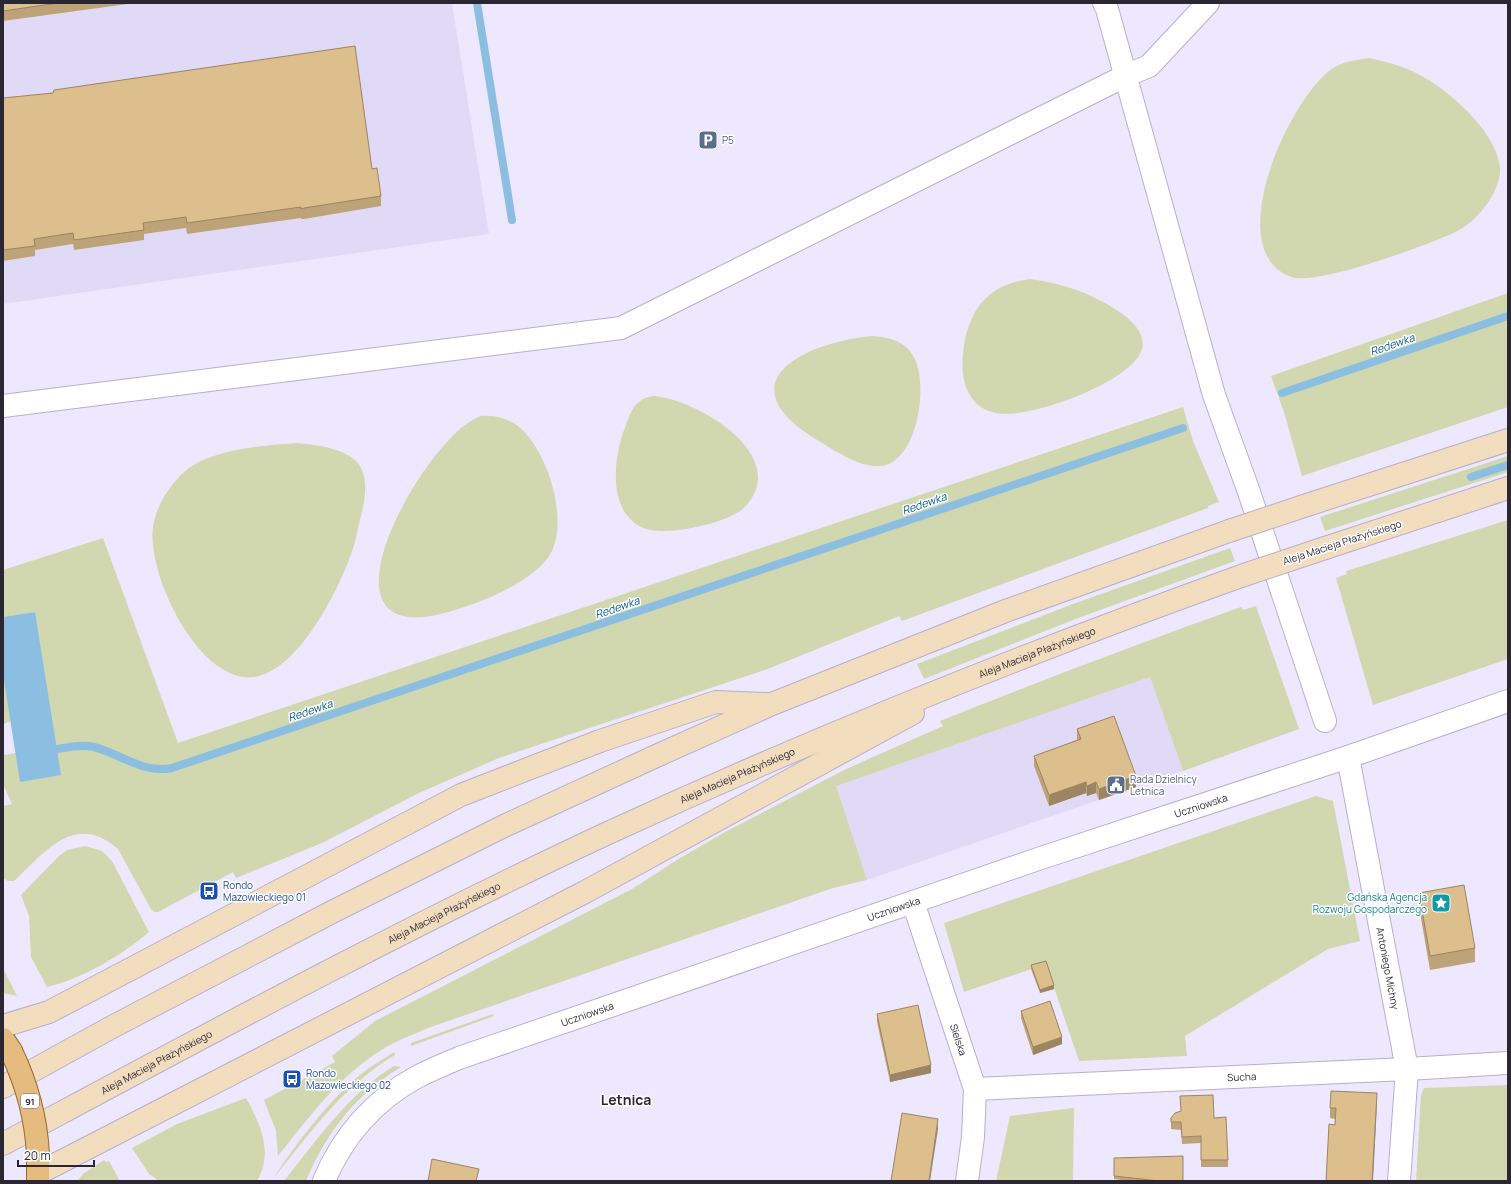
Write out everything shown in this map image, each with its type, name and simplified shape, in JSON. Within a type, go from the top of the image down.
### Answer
[{"type":"main road","points":[[3,1087],[112,1027],[325,916],[497,829],[772,704],[1008,610],[1229,531],[1508,440]]},
{"type":"main road","name":"Aleja Macieja Płażyńskiego","points":[[3,1144],[366,950],[508,881],[707,788],[981,673],[1154,607],[1244,575],[1508,488]]},
{"type":"main road","points":[[38,1170],[585,892],[877,734],[981,673]]},
{"type":"main road","points":[[3,1026],[49,1012],[454,799],[502,778],[600,741],[716,702],[772,704]]},
{"type":"main road","name":"91","points":[[7,1045],[23,1079],[32,1108],[38,1170]]},
{"type":"street","points":[[1104,3],[1107,9],[1214,395],[1249,492],[1325,721]]},
{"type":"street","points":[[3,406],[621,328],[1125,76],[1149,66],[1208,3]]},
{"type":"street","name":"Uczniowska","points":[[324,1181],[329,1169],[353,1129],[382,1099],[417,1077],[459,1058],[913,902],[1348,757],[1508,701]]},
{"type":"street","name":"Antoniego Michny","points":[[1348,757],[1407,1070],[1399,1181]]},
{"type":"street","name":"Sielska","points":[[913,902],[975,1089],[973,1137],[967,1181]]},
{"type":"street","name":"Sucha","points":[[975,1089],[1407,1070],[1508,1063]]},
{"type":"shaded area","points":[[3,3],[452,3],[489,234],[3,304]]},
{"type":"shaded area","points":[[1150,677],[1183,771],[867,880],[835,786]]},
{"type":"green space","points":[[1369,58],[1384,61],[1421,75],[1435,84],[1465,109],[1489,137],[1496,152],[1500,167],[1498,183],[1495,191],[1483,210],[1462,229],[1456,232],[1393,256],[1345,271],[1304,278],[1291,277],[1270,262],[1261,237],[1261,206],[1269,172],[1282,138],[1299,108],[1317,83],[1339,65]]},
{"type":"green space","points":[[1030,279],[1065,286],[1087,294],[1118,311],[1136,327],[1142,337],[1142,349],[1134,362],[1120,374],[1100,386],[1078,396],[1054,405],[1031,411],[1011,414],[991,412],[981,407],[974,401],[964,382],[962,361],[967,331],[977,308],[993,292],[1004,286]]},
{"type":"green space","points":[[1508,293],[1508,407],[1302,476],[1284,412],[1271,376]]},
{"type":"green space","points":[[872,336],[894,340],[904,345],[912,354],[917,366],[920,382],[920,400],[912,436],[904,451],[893,461],[880,466],[864,464],[848,458],[819,441],[791,420],[777,402],[775,385],[783,370],[799,357],[820,347],[845,340]]},
{"type":"green space","points":[[653,396],[687,405],[706,414],[724,426],[740,440],[752,455],[758,472],[756,489],[748,504],[742,510],[729,517],[705,525],[663,531],[646,529],[630,519],[622,508],[618,494],[616,465],[618,451],[628,419],[633,409],[642,400]]},
{"type":"green space","points":[[1183,407],[1193,441],[1219,502],[1208,506],[1208,508],[902,621],[899,616],[765,670],[499,758],[419,793],[322,843],[236,878],[233,872],[158,912],[154,912],[151,909],[118,849],[102,838],[88,834],[74,835],[49,848],[14,881],[8,881],[3,878],[3,806],[12,804],[3,784],[3,755],[16,753],[21,782],[35,612],[3,617],[3,570],[103,538],[178,743]]},
{"type":"green space","points":[[481,416],[491,416],[514,423],[538,450],[546,466],[556,502],[558,520],[556,537],[552,551],[544,563],[530,575],[495,595],[475,603],[456,610],[424,617],[393,612],[380,592],[381,562],[393,526],[412,489],[436,455],[460,429]]},
{"type":"green space","points":[[298,443],[333,449],[350,456],[356,462],[361,468],[365,481],[362,514],[353,548],[343,573],[334,593],[310,634],[295,652],[279,666],[262,675],[244,677],[225,671],[207,657],[191,639],[177,617],[166,593],[158,569],[153,546],[153,527],[161,502],[171,487],[189,468],[213,456],[227,452],[271,445]]},
{"type":"green space","points":[[1508,456],[1508,472],[1325,531],[1320,517]]},
{"type":"green space","points":[[1508,520],[1508,659],[1373,705],[1336,578],[1347,574],[1346,571]]},
{"type":"green space","points":[[1230,548],[1235,561],[1078,618],[924,679],[917,664],[1073,604]]},
{"type":"green space","points":[[1256,606],[1299,729],[1183,771],[1150,677],[836,786],[867,880],[833,888],[428,1028],[399,1040],[367,1060],[339,1084],[278,1156],[276,1131],[264,1100],[335,1062],[332,1056],[375,1021],[632,889],[680,858],[727,831],[844,770],[943,726],[940,721],[1090,662],[1241,607],[1243,610]]},
{"type":"green space","points":[[3,674],[11,721],[3,724]]},
{"type":"green space","points":[[1316,796],[1333,801],[1360,941],[1328,949],[1185,1036],[1187,1056],[1079,1061],[1046,964],[964,992],[944,923]]},
{"type":"green space","points":[[85,846],[102,851],[112,861],[149,932],[127,949],[101,965],[74,978],[47,987],[31,957],[29,916],[21,895],[59,856],[67,850]]},
{"type":"green space","points":[[3,967],[4,970],[17,996],[3,993]]},
{"type":"green space","points":[[493,1014],[494,1016],[411,1046],[411,1043]]},
{"type":"green space","points":[[394,1052],[395,1055],[377,1067],[344,1095],[314,1127],[273,1179],[292,1150],[340,1093],[365,1071]]},
{"type":"green space","points":[[394,1066],[401,1067],[370,1089],[344,1116],[323,1147],[306,1181],[284,1181],[321,1134],[348,1104],[377,1077]]},
{"type":"green space","points":[[1508,1085],[1508,1181],[1416,1181],[1421,1095],[1424,1088]]},
{"type":"green space","points":[[246,1098],[260,1128],[265,1149],[262,1170],[257,1181],[159,1181],[149,1174],[132,1148],[177,1124]]},
{"type":"green space","points":[[1074,1108],[1073,1181],[996,1181],[1010,1116]]},
{"type":"green space","points":[[104,1160],[106,1162],[109,1161],[120,1181],[77,1181],[83,1174]]},
{"type":"water","points":[[35,612],[61,775],[20,782],[3,674],[3,617]]},
{"type":"building","points":[[3,3],[58,3],[3,11]]},
{"type":"building","points":[[355,46],[372,169],[377,168],[381,196],[301,209],[301,207],[187,223],[186,217],[143,223],[144,230],[74,240],[73,233],[34,239],[35,246],[3,250],[3,98],[53,93],[54,90]]},
{"type":"building","points":[[1114,716],[1136,776],[1099,789],[1096,782],[1087,786],[1086,782],[1049,795],[1034,756],[1081,739],[1077,729]]},
{"type":"building","points":[[1464,885],[1475,948],[1430,956],[1419,893]]},
{"type":"building","points":[[1046,961],[1054,985],[1040,990],[1031,965]]},
{"type":"building","points":[[1050,1001],[1062,1037],[1033,1047],[1021,1011]]},
{"type":"building","points":[[918,1005],[931,1065],[890,1075],[877,1014]]},
{"type":"building","points":[[1331,1091],[1377,1093],[1372,1181],[1326,1181],[1329,1124],[1335,1125],[1336,1108],[1330,1108]]},
{"type":"building","points":[[1213,1095],[1214,1118],[1226,1117],[1228,1160],[1201,1160],[1201,1136],[1182,1137],[1181,1122],[1171,1122],[1171,1118],[1175,1113],[1181,1111],[1180,1096]]},
{"type":"building","points":[[902,1113],[938,1119],[929,1181],[891,1181]]},
{"type":"building","points":[[1183,1156],[1183,1181],[1159,1181],[1114,1176],[1114,1158]]},
{"type":"building","points":[[432,1159],[479,1169],[476,1181],[428,1181]]},
{"type":"waterway","points":[[477,3],[512,220]]},
{"type":"waterway","name":"Redewka","points":[[1282,393],[1508,316]]},
{"type":"waterway","name":"Redewka","points":[[57,749],[76,746],[89,746],[104,750],[142,766],[161,769],[172,768],[1183,428]]},
{"type":"waterway","points":[[1471,477],[1508,465]]},
{"type":"place","name":"P5","points":[[708,140]]},
{"type":"place","name":"Rada Dzielnicy Letnica","points":[[1116,785]]},
{"type":"place","name":"Rondo Mazowieckiego 01","points":[[209,891]]},
{"type":"place","name":"Gdańska Agencja Rozwoju Gospodarczego","points":[[1441,903]]},
{"type":"place","name":"Rondo Mazowieckiego 02","points":[[292,1079]]},
{"type":"district","name":"Letnica","points":[[626,1099]]}]
